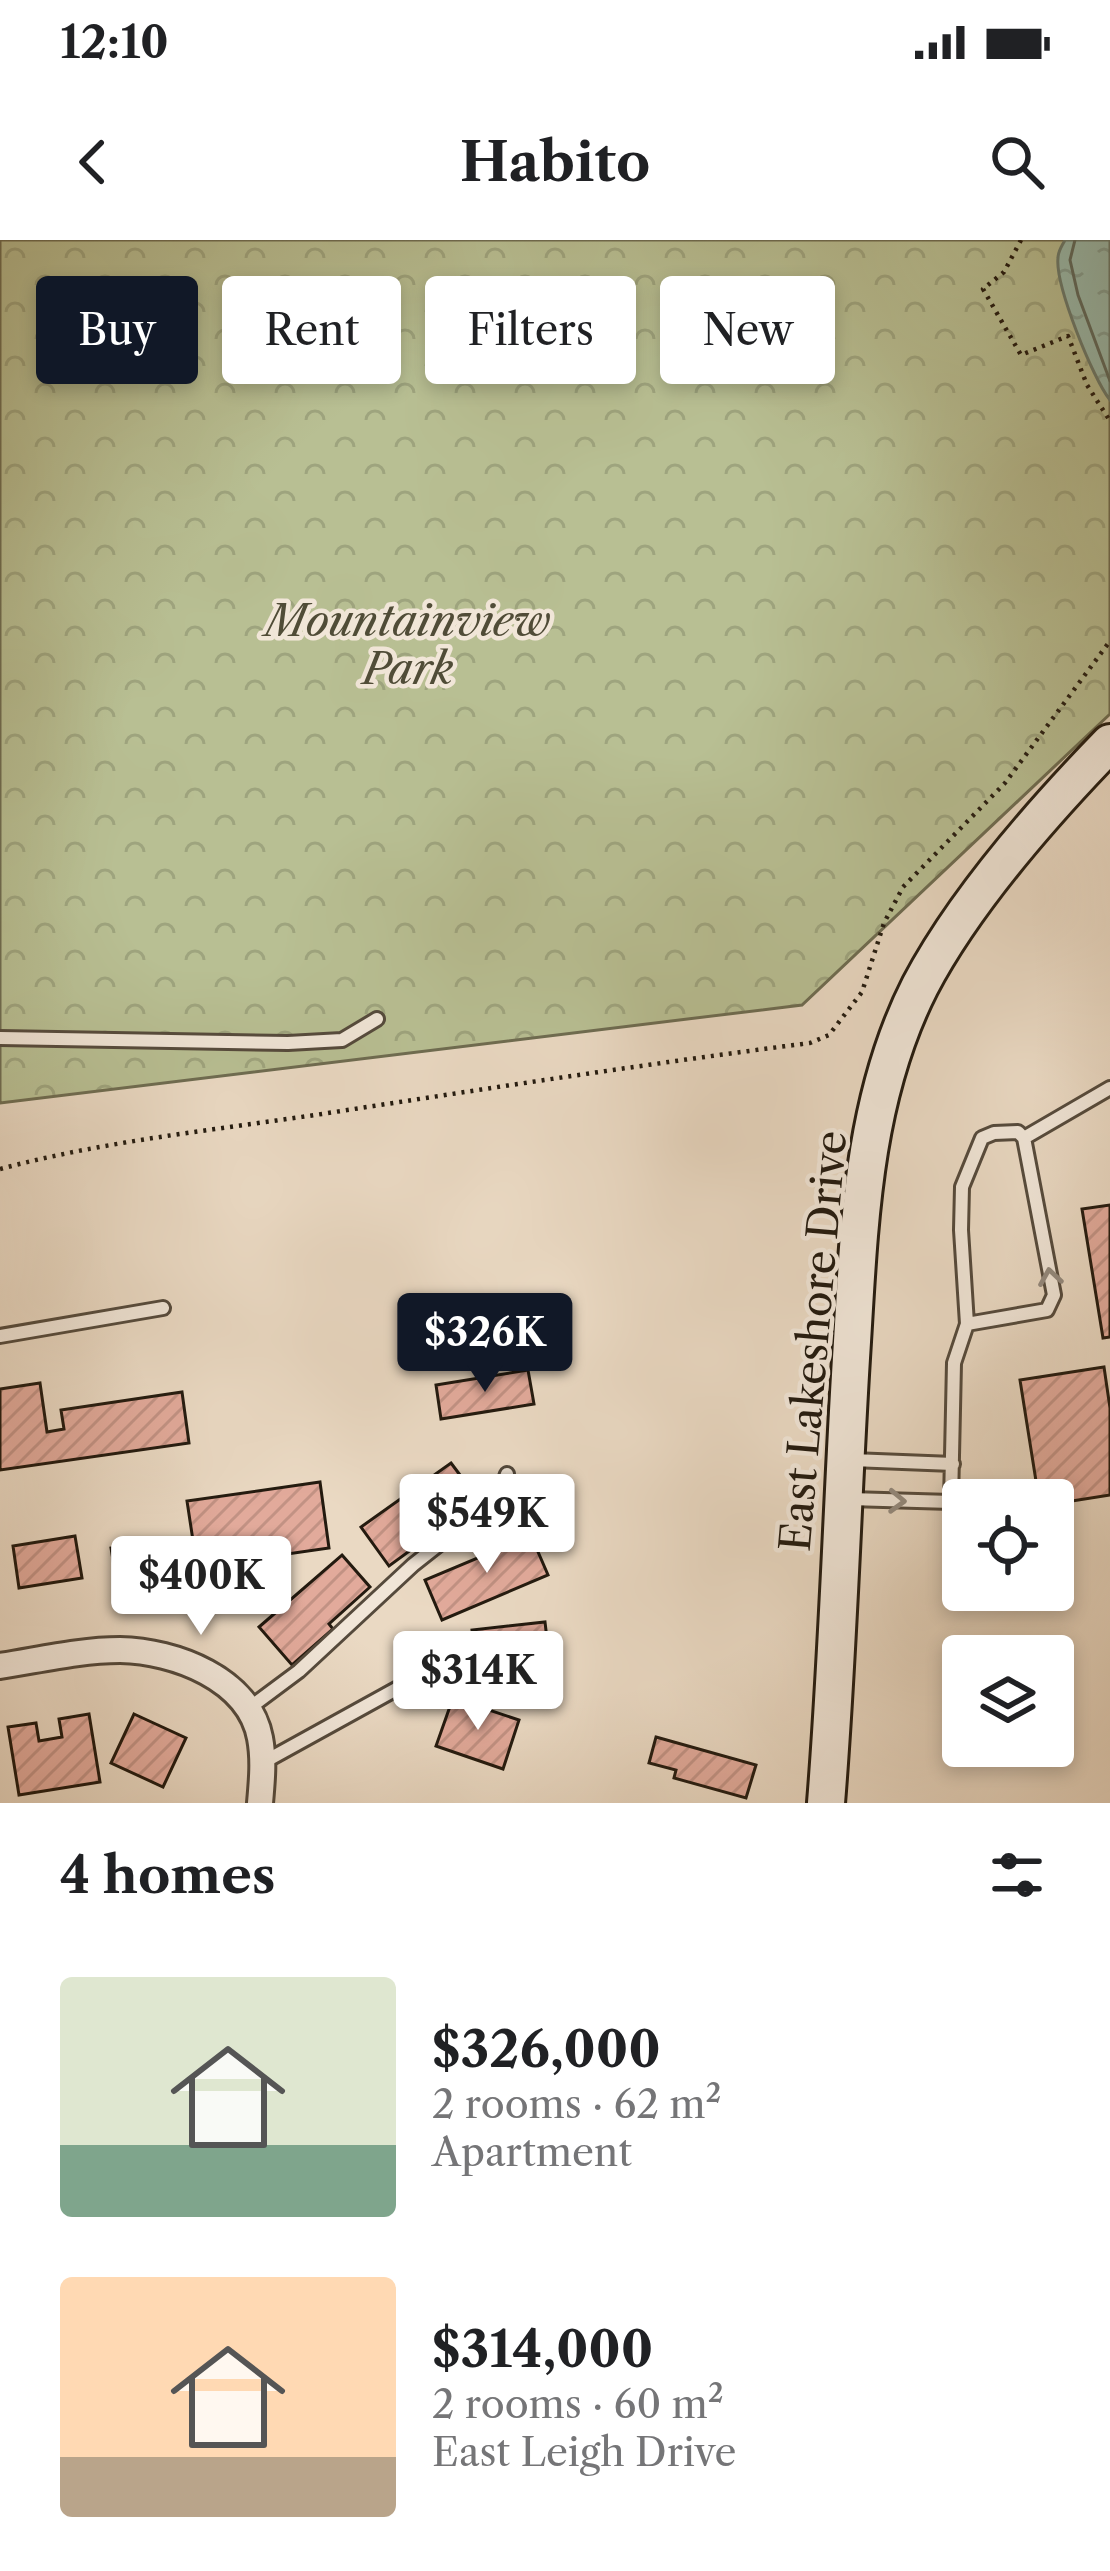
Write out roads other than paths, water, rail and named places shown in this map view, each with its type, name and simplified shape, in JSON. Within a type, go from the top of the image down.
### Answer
[{"type":"main road","name":"East Lakeshore Drive","points":[[826,1803],[862,1188],[888,1067],[920,987],[958,925],[1040,821],[1110,743]]},
{"type":"street","points":[[0,1666],[124,1650],[178,1661],[217,1678],[242,1696],[260,1733],[260,1803]]},
{"type":"lane","points":[[0,1039],[342,1040],[377,1018]]},
{"type":"lane","points":[[1024,1138],[1110,1088]]},
{"type":"lane","points":[[953,1479],[954,1363],[967,1324],[962,1187],[982,1138],[994,1132],[1018,1132],[1024,1138],[1054,1295],[1052,1305],[1047,1310],[967,1324]]},
{"type":"lane","points":[[0,1336],[163,1308]]},
{"type":"lane","points":[[845,1459],[953,1463]]},
{"type":"lane","points":[[248,1708],[299,1671],[413,1564],[499,1497],[507,1474]]},
{"type":"lane","points":[[843,1499],[942,1502]]},
{"type":"lane","points":[[263,1763],[409,1682]]},
{"type":"water","points":[[1065,240],[1110,240],[1110,400],[1085,353],[1062,289],[1058,258]]},
{"type":"park label","name":"Mountainview Park","points":[[408,645]]}]
